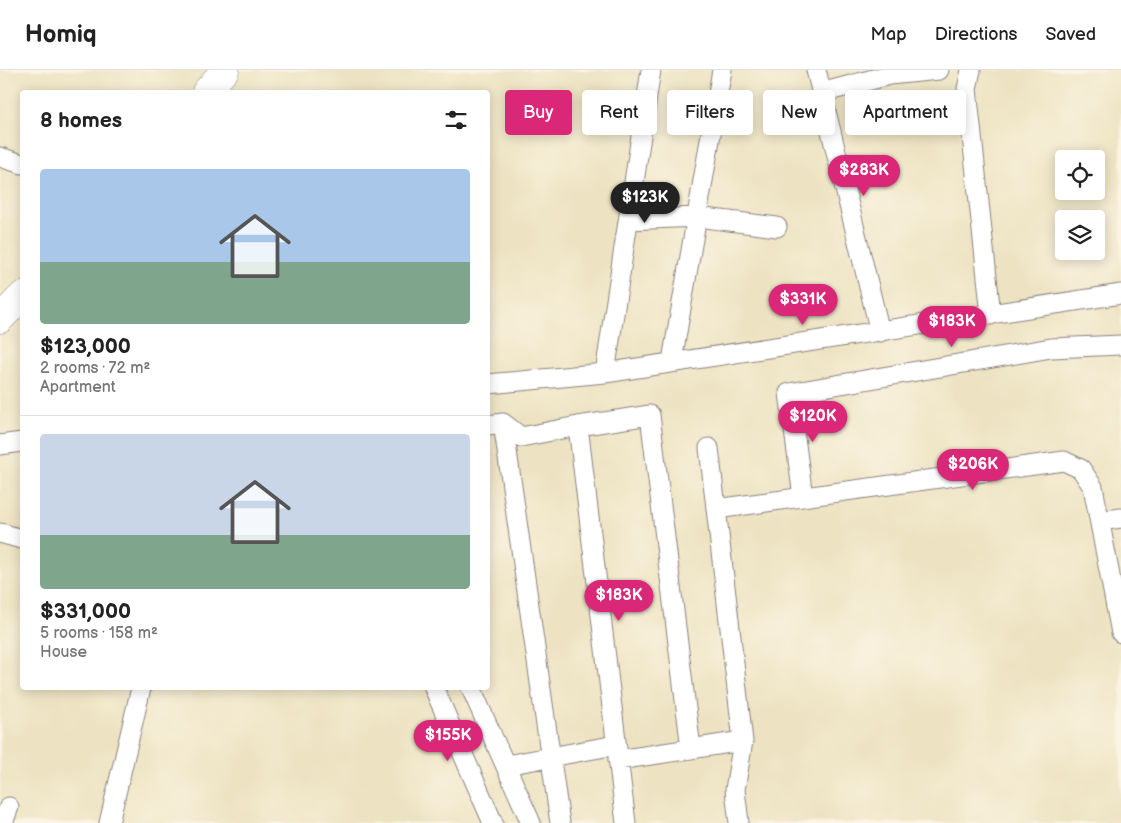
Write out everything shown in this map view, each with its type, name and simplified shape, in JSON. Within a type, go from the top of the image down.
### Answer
[{"type":"main road","points":[[208,90],[225,70]]},
{"type":"main road","points":[[0,320],[20,298]]},
{"type":"street","points":[[605,373],[651,70]]},
{"type":"street","points":[[672,361],[722,70]]},
{"type":"street","points":[[816,70],[820,90]]},
{"type":"street","points":[[832,90],[889,75],[939,70]]},
{"type":"street","points":[[971,70],[967,89],[991,315]]},
{"type":"street","points":[[831,135],[880,332]]},
{"type":"street","points":[[0,157],[20,163]]},
{"type":"street","points":[[628,220],[697,217],[776,227]]},
{"type":"street","points":[[490,384],[605,373],[672,361],[880,332],[1121,294]]},
{"type":"street","points":[[803,497],[789,393],[1051,348],[1121,345]]},
{"type":"street","points":[[495,424],[521,437],[650,415],[691,749]]},
{"type":"street","points":[[495,424],[560,823]]},
{"type":"street","points":[[578,426],[626,823]]},
{"type":"street","points":[[0,445],[20,442]]},
{"type":"street","points":[[709,448],[743,741],[735,790],[739,823]]},
{"type":"street","points":[[716,509],[1064,461],[1081,469],[1093,487],[1121,633]]},
{"type":"street","points":[[1100,521],[1121,518]]},
{"type":"street","points":[[0,533],[20,538]]},
{"type":"street","points":[[109,823],[141,690]]},
{"type":"street","points":[[435,690],[493,823]]},
{"type":"street","points":[[472,690],[531,823]]},
{"type":"street","points":[[506,765],[550,757],[691,749],[743,741]]}]
